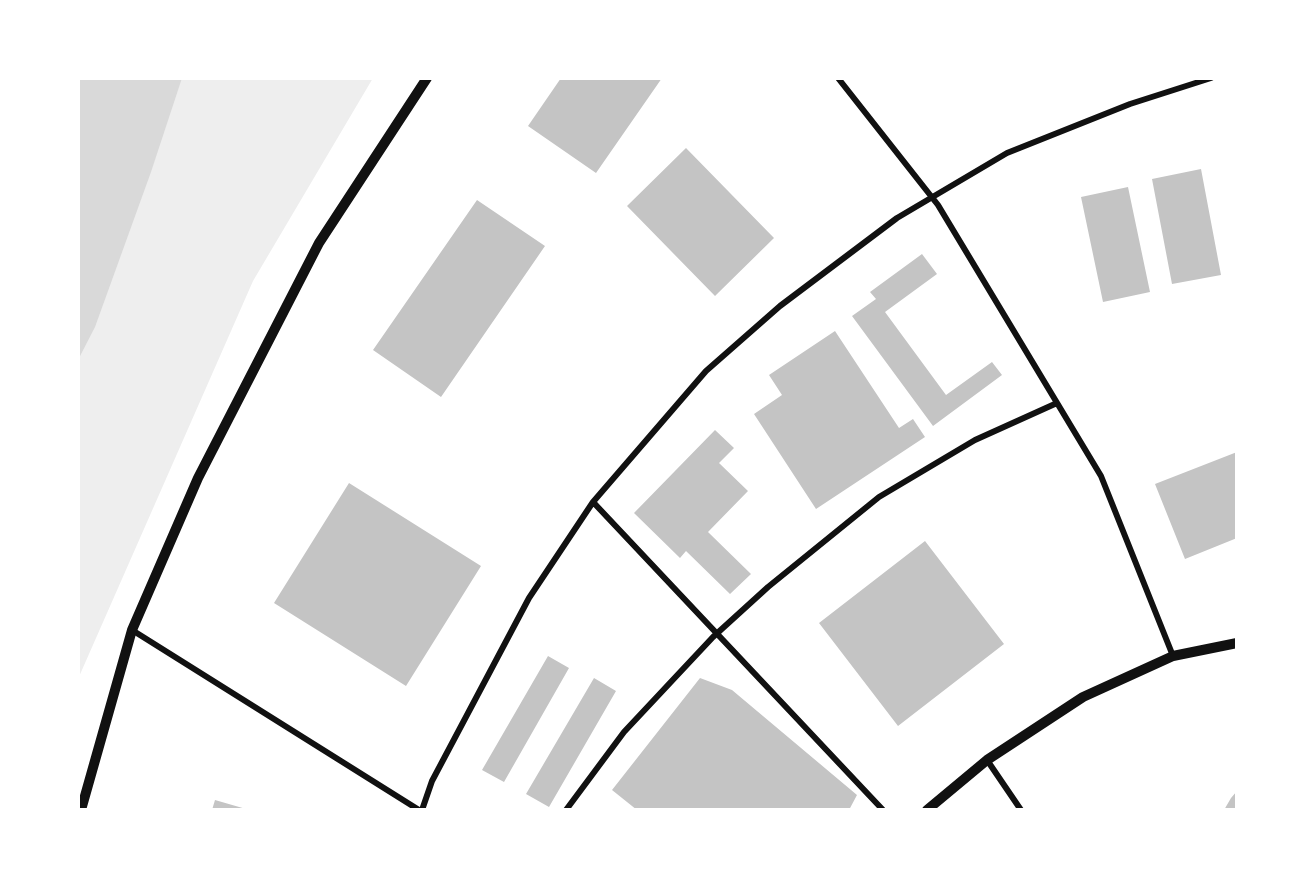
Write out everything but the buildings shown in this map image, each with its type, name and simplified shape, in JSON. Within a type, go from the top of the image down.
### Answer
[{"type":"street","points":[[81,810],[132,630],[198,478],[320,243],[427,78]]},
{"type":"street","points":[[838,78],[939,205],[1101,476],[1173,656]]},
{"type":"street","points":[[132,630],[420,810],[432,780],[529,598],[593,502],[706,371],[780,306],[897,218],[1007,153],[1130,104],[1211,78]]},
{"type":"street","points":[[566,810],[624,732],[717,634],[768,587],[879,497],[975,440],[1057,403]]},
{"type":"street","points":[[593,502],[883,810]]},
{"type":"street","points":[[927,810],[987,760],[1083,697],[1173,656],[1237,643]]},
{"type":"street","points":[[987,760],[1021,810]]},
{"type":"shaded area","points":[[78,78],[373,78],[253,281],[78,679]]},
{"type":"shaded area","points":[[78,78],[182,78],[95,327],[78,360]]}]
